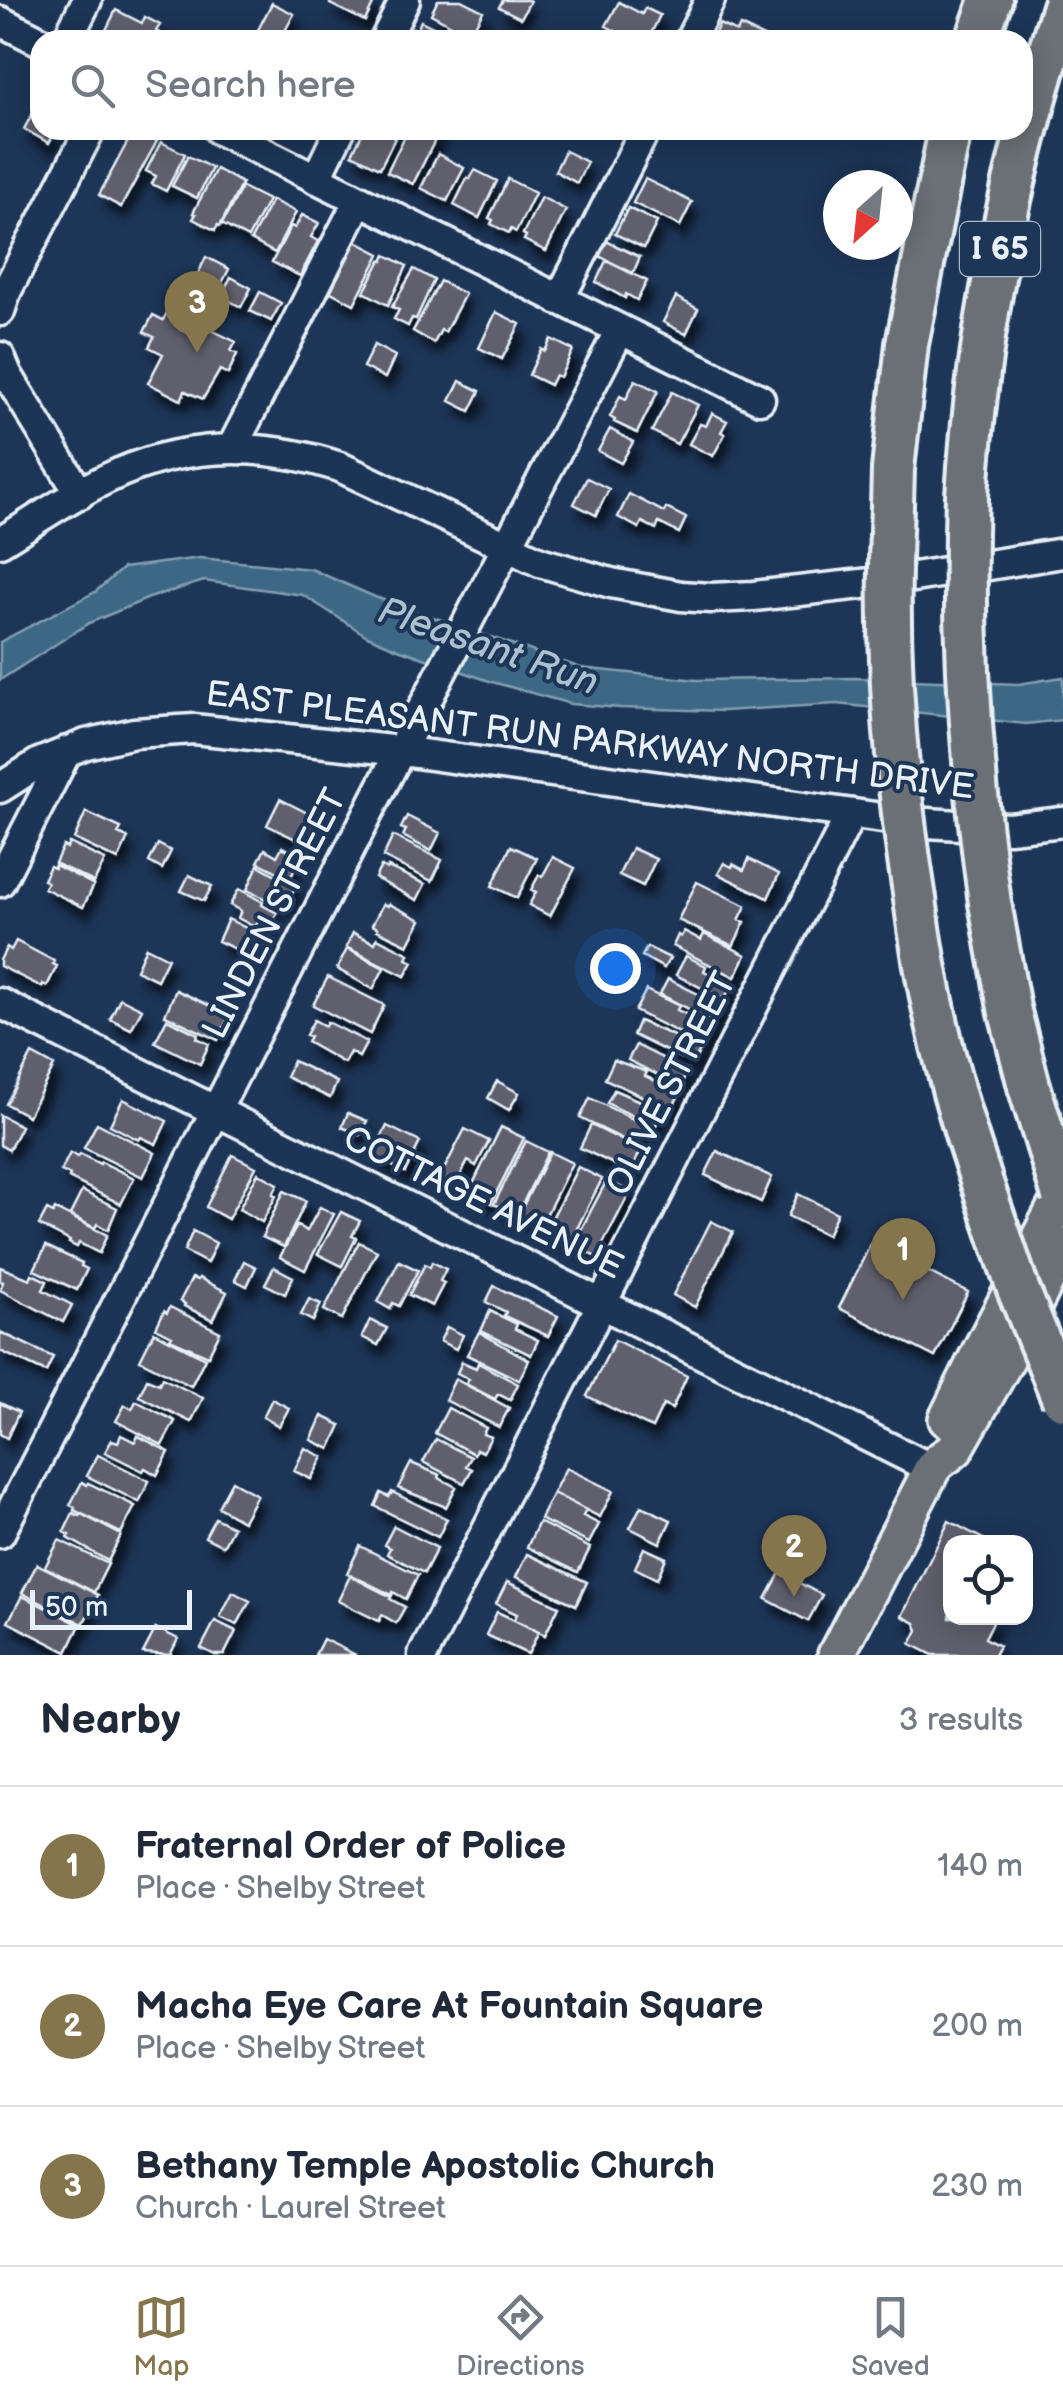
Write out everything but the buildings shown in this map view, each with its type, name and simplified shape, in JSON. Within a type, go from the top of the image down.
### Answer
[{"type":"highway","points":[[980,30],[990,0]]},
{"type":"highway","name":"I 65","points":[[1033,108],[1063,8]]},
{"type":"highway","name":"I 65","points":[[948,140],[907,344],[893,469],[889,601],[906,841],[931,997],[964,1130],[1028,1317],[1063,1399]]},
{"type":"highway","name":"I 65","points":[[1024,140],[976,383],[966,496],[966,657],[990,903],[1009,1008],[1063,1194]]},
{"type":"main road","points":[[836,1655],[935,1464],[942,1431],[983,1346],[1063,1194]]},
{"type":"main road","points":[[935,1464],[955,1450],[1063,1246]]},
{"type":"street","points":[[72,30],[87,0]]},
{"type":"street","points":[[390,30],[405,0]]},
{"type":"street","points":[[695,30],[710,0]]},
{"type":"street","points":[[0,20],[30,35]]},
{"type":"street","points":[[0,311],[7,290],[85,140]]},
{"type":"street","points":[[239,140],[760,399]]},
{"type":"street","points":[[316,179],[335,140]]},
{"type":"street","points":[[559,300],[639,140]]},
{"type":"street","points":[[232,448],[358,200]]},
{"type":"street","name":"LINDEN STREET","points":[[0,1533],[620,330]]},
{"type":"street","points":[[0,357],[80,494]]},
{"type":"street","points":[[0,542],[106,478],[145,462],[196,450],[232,448],[306,457],[340,467],[540,562],[611,584],[661,593],[711,598],[754,596],[889,581],[1063,552]]},
{"type":"street","name":"EAST PLEASANT RUN PARKWAY NORTH DRIVE","points":[[0,788],[30,768],[86,744],[134,732],[194,729],[401,751],[910,822],[990,828],[1063,822]]},
{"type":"street","points":[[0,882],[67,751]]},
{"type":"street","name":"OLIVE STREET","points":[[423,1655],[852,814]]},
{"type":"street","name":"COTTAGE AVENUE","points":[[0,1004],[602,1304],[935,1464]]},
{"type":"water","name":"Pleasant Run","points":[[200,558],[311,569],[375,597],[581,668],[697,680],[857,678],[1018,684],[1063,677],[1063,720],[1026,724],[837,704],[724,711],[571,704],[398,649],[367,636],[303,595],[204,581],[89,623],[0,680],[0,642],[95,592],[123,568]]},
{"type":"place","name":"Bethany Temple Apostolic Church","points":[[197,353]]},
{"type":"place","name":"Fraternal Order of Police","points":[[903,1300]]},
{"type":"place","name":"Macha Eye Care At Fountain Square","points":[[794,1597]]}]
